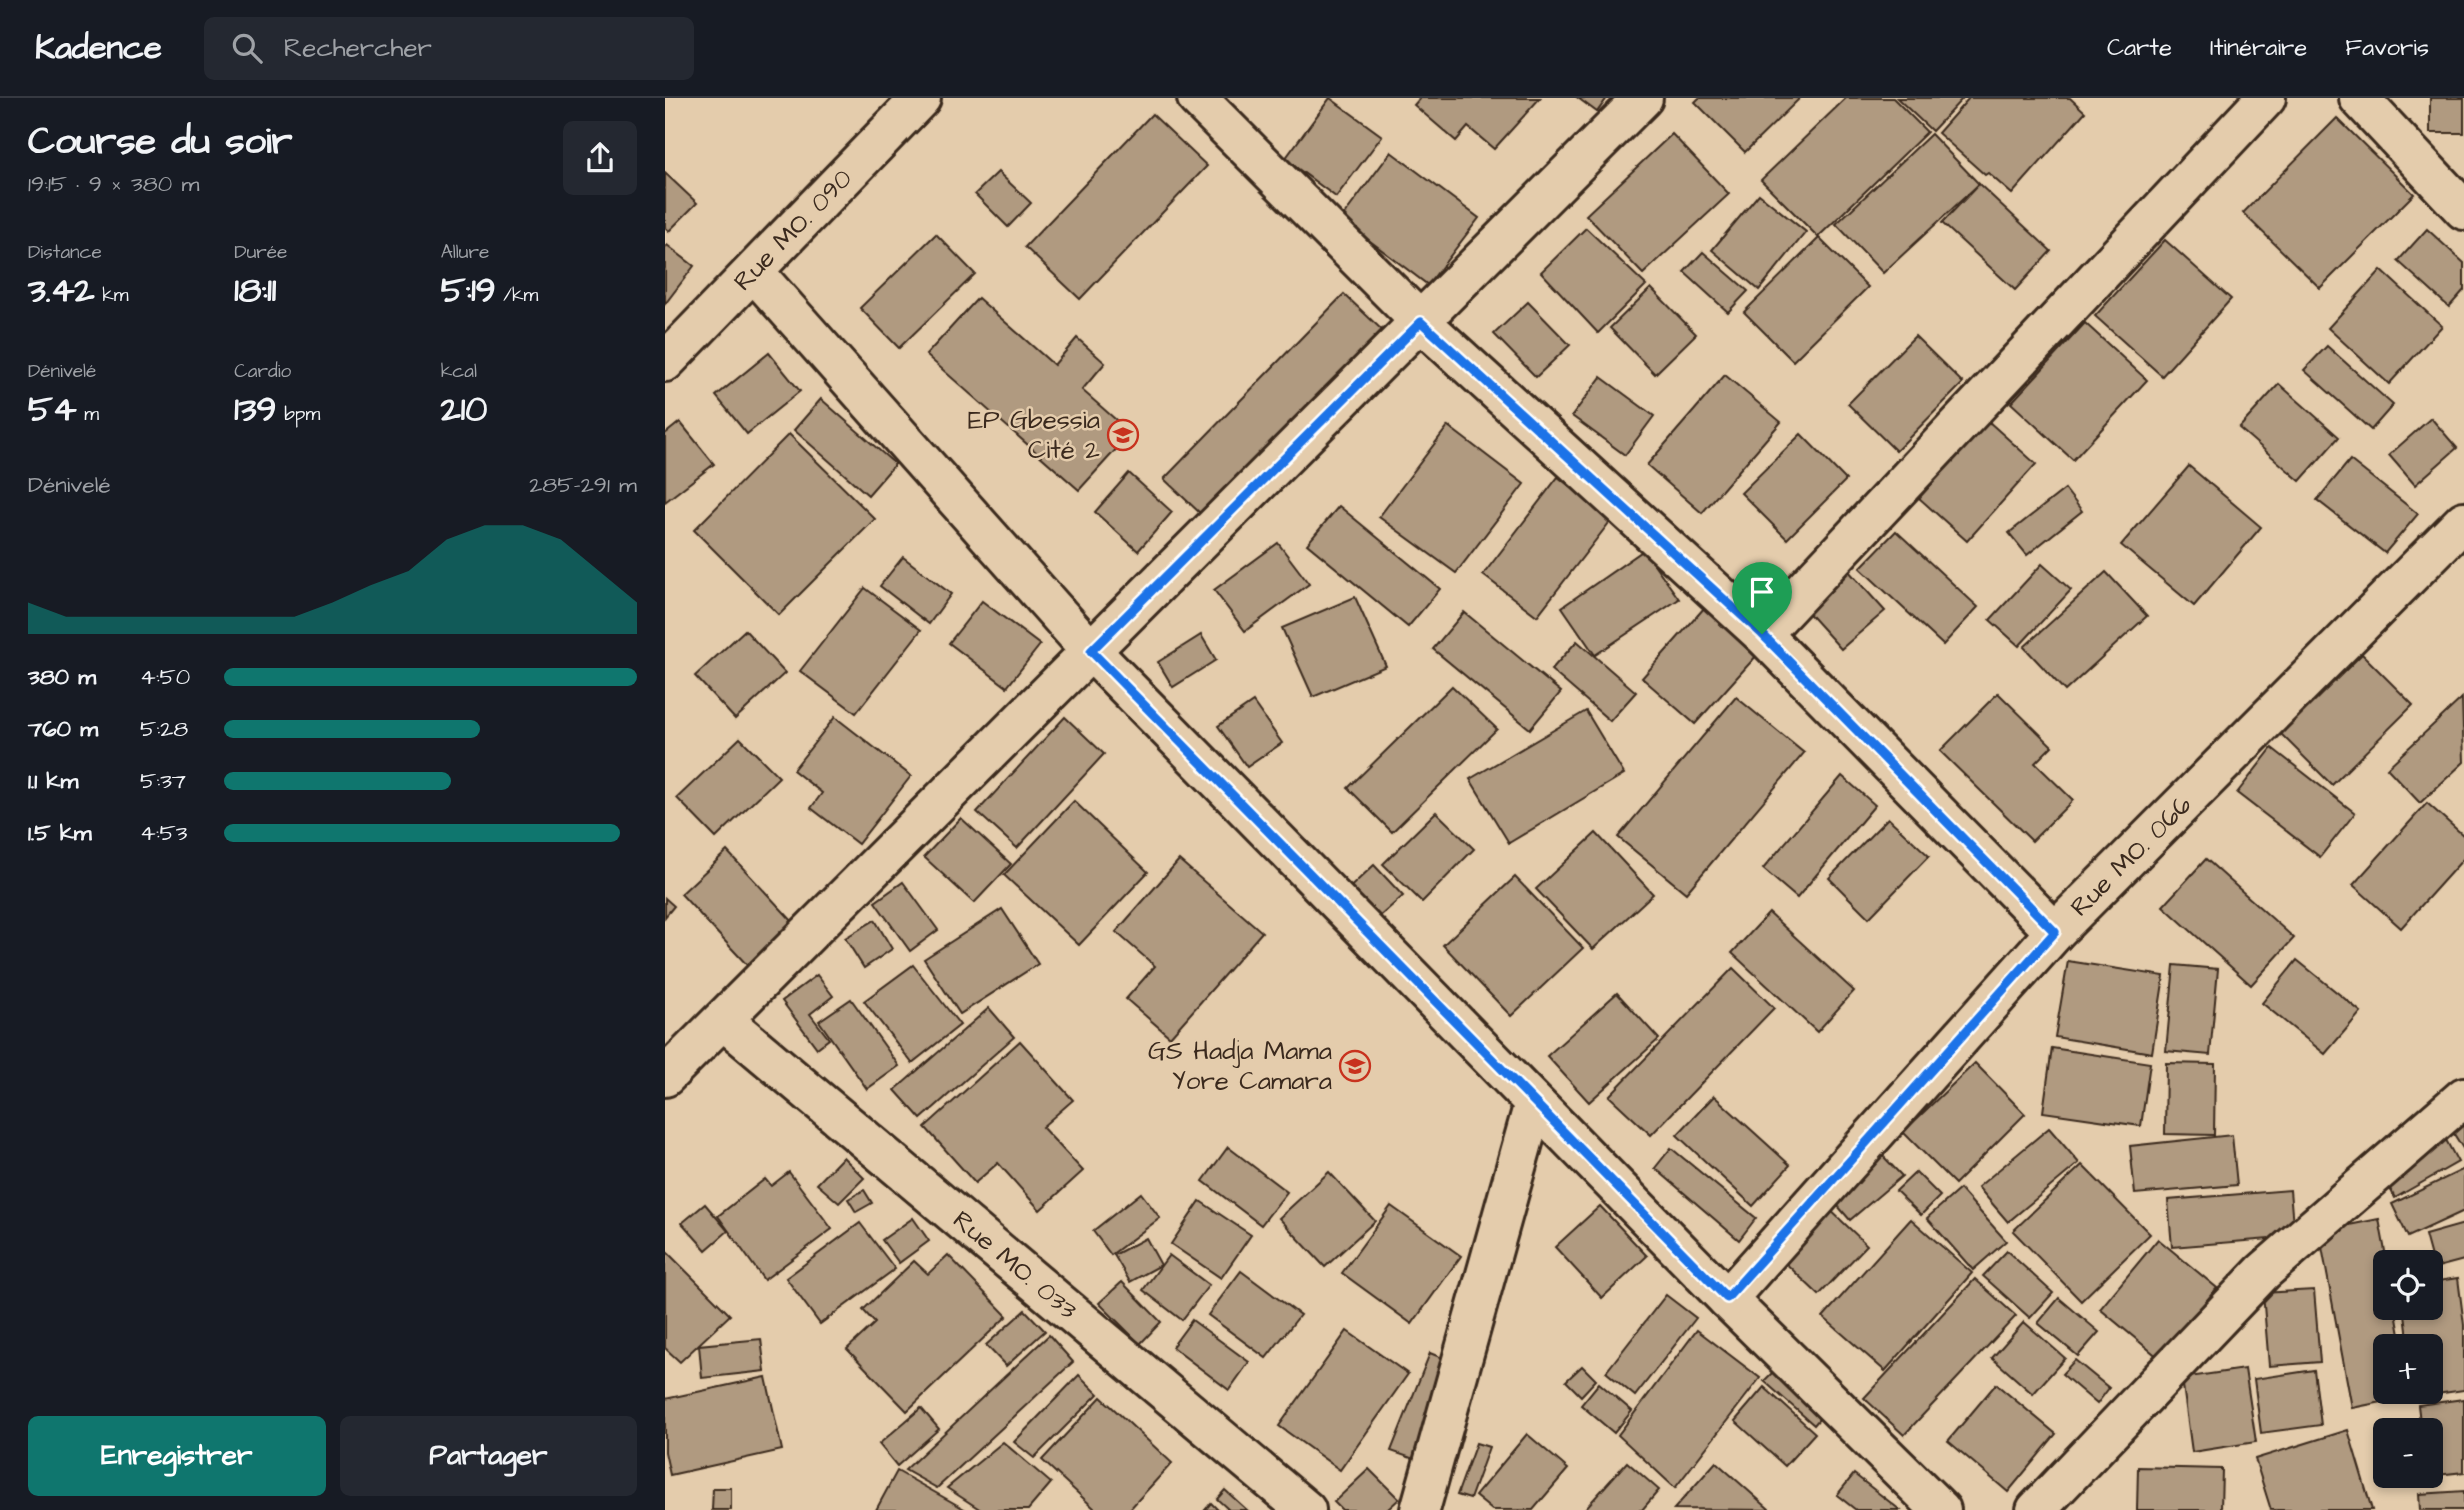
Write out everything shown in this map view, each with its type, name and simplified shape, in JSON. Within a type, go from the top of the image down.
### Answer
[{"type":"street","name":"Rue MO. 090","points":[[665,362],[921,98]]},
{"type":"street","points":[[1197,98],[1421,322],[1762,634],[2055,932]]},
{"type":"street","points":[[665,1077],[1643,98]]},
{"type":"street","points":[[1762,634],[2266,98]]},
{"type":"street","points":[[2359,98],[2464,210]]},
{"type":"street","points":[[754,272],[1091,651],[1534,1103],[1941,1510]]},
{"type":"street","name":"Rue MO. 066","points":[[1727,1298],[2055,932],[2464,521]]},
{"type":"street","name":"Rue MO. 033","points":[[723,1020],[1306,1510]]},
{"type":"street","points":[[2036,1510],[2263,1272],[2464,1097]]},
{"type":"street","points":[[1420,1510],[1534,1103]]},
{"type":"building","points":[[1330,98],[1382,136],[1336,197],[1285,159]]},
{"type":"building","points":[[1420,98],[1540,98],[1494,149],[1468,127],[1456,141],[1414,105]]},
{"type":"building","points":[[1578,98],[1607,98],[1597,112]]},
{"type":"building","points":[[1699,98],[1800,98],[1745,152],[1695,102]]},
{"type":"building","points":[[1846,98],[1893,98],[1927,132],[1818,237],[1761,180]]},
{"type":"building","points":[[1897,98],[1963,98],[1932,131]]},
{"type":"building","points":[[1969,98],[2070,98],[2085,112],[2012,194],[1988,173],[1985,175],[1938,133]]},
{"type":"building","points":[[2430,98],[2464,98],[2464,133],[2430,133]]},
{"type":"building","points":[[1152,114],[1207,166],[1080,299],[1025,247]]},
{"type":"building","points":[[2337,118],[2414,194],[2320,288],[2243,213]]},
{"type":"building","points":[[1672,134],[1729,194],[1643,274],[1586,215]]},
{"type":"building","points":[[1931,134],[1979,184],[1883,273],[1836,224]]},
{"type":"building","points":[[1391,152],[1479,218],[1428,285],[1341,219]]},
{"type":"building","points":[[998,172],[1031,203],[1008,227],[975,194]]},
{"type":"building","points":[[665,173],[697,203],[669,231],[665,227]]},
{"type":"building","points":[[1979,184],[2051,251],[2015,290],[1942,223]]},
{"type":"building","points":[[1759,194],[1806,232],[1759,290],[1712,250]]},
{"type":"building","points":[[1586,228],[1646,285],[1598,333],[1541,272]]},
{"type":"building","points":[[2427,229],[2464,263],[2464,290],[2449,307],[2398,261]]},
{"type":"building","points":[[936,234],[975,274],[899,348],[860,308]]},
{"type":"building","points":[[1819,238],[1868,287],[1793,361],[1744,312]]},
{"type":"building","points":[[2165,240],[2231,299],[2162,376],[2095,316]]},
{"type":"building","points":[[667,245],[694,266],[665,304],[665,248]]},
{"type":"building","points":[[1703,252],[1748,291],[1728,312],[1684,272]]},
{"type":"building","points":[[2381,270],[2442,326],[2389,384],[2328,328]]},
{"type":"building","points":[[1651,288],[1696,334],[1655,374],[1610,328]]},
{"type":"building","points":[[1344,294],[1382,330],[1201,514],[1164,479]]},
{"type":"building","points":[[978,298],[1054,365],[1077,338],[1105,363],[1082,390],[1131,433],[1079,490],[926,355]]},
{"type":"building","points":[[1528,302],[1570,345],[1536,377],[1494,334]]},
{"type":"building","points":[[2085,323],[2147,380],[2073,460],[2011,403]]},
{"type":"building","points":[[1915,336],[1963,383],[1896,451],[1848,404]]},
{"type":"building","points":[[2327,346],[2393,405],[2371,430],[2304,370]]},
{"type":"building","points":[[769,353],[800,391],[747,434],[716,396]]},
{"type":"building","points":[[1725,375],[1781,422],[1702,513],[1647,465]]},
{"type":"building","points":[[1601,377],[1654,416],[1625,455],[1572,416]]},
{"type":"building","points":[[2279,384],[2339,437],[2300,481],[2239,428]]},
{"type":"building","points":[[821,399],[895,464],[868,495],[794,430]]},
{"type":"building","points":[[2431,418],[2457,448],[2415,485],[2389,455]]},
{"type":"building","points":[[1988,421],[2036,464],[1967,541],[1919,498]]},
{"type":"building","points":[[680,422],[714,464],[665,502],[665,434]]},
{"type":"building","points":[[1448,426],[1524,484],[1456,573],[1379,517]]},
{"type":"building","points":[[789,434],[875,519],[779,615],[694,530]]},
{"type":"building","points":[[1801,434],[1846,480],[1787,539],[1741,493]]},
{"type":"building","points":[[2350,460],[2418,514],[2385,553],[2317,500]]},
{"type":"building","points":[[2189,466],[2261,527],[2194,606],[2121,545]]},
{"type":"building","points":[[1129,473],[1172,512],[1138,551],[1095,512]]},
{"type":"building","points":[[1558,477],[1612,519],[1537,616],[1483,575]]},
{"type":"building","points":[[2065,489],[2082,511],[2027,555],[2009,533]]},
{"type":"building","points":[[1339,506],[1440,589],[1408,627],[1307,544]]},
{"type":"building","points":[[1896,531],[1978,607],[1943,645],[1860,568]]},
{"type":"building","points":[[1278,543],[1309,584],[1245,631],[1214,590]]},
{"type":"building","points":[[1644,550],[1679,599],[1595,655],[1562,607]]},
{"type":"building","points":[[903,557],[951,594],[929,624],[880,586]]},
{"type":"building","points":[[2042,564],[2071,590],[2019,646],[1990,620]]},
{"type":"building","points":[[1847,569],[1885,611],[1841,649],[1803,607]]},
{"type":"building","points":[[2106,572],[2147,616],[2065,691],[2024,647]]},
{"type":"building","points":[[865,588],[921,630],[856,713],[800,671]]},
{"type":"building","points":[[1355,597],[1386,666],[1313,697],[1282,628]]},
{"type":"building","points":[[982,601],[1040,645],[1007,687],[949,643]]},
{"type":"building","points":[[1705,607],[1758,654],[1695,724],[1642,678]]},
{"type":"building","points":[[1464,612],[1561,692],[1530,729],[1433,649]]},
{"type":"building","points":[[745,630],[785,673],[735,719],[695,676]]},
{"type":"building","points":[[1201,635],[1216,660],[1173,687],[1158,662]]},
{"type":"building","points":[[1577,641],[1636,692],[1610,721],[1551,670]]},
{"type":"building","points":[[2362,654],[2413,705],[2332,785],[2281,734]]},
{"type":"building","points":[[1452,686],[1497,729],[1392,832],[1348,788]]},
{"type":"building","points":[[1998,693],[2052,746],[2035,763],[2073,800],[2032,841],[1940,751]]},
{"type":"building","points":[[1736,697],[1804,753],[1686,893],[1618,837]]},
{"type":"building","points":[[2462,698],[2464,762],[2420,803],[2387,768]]},
{"type":"building","points":[[1253,702],[1282,743],[1247,767],[1218,726]]},
{"type":"building","points":[[1586,711],[1624,774],[1509,843],[1470,779]]},
{"type":"building","points":[[835,717],[911,776],[858,844],[811,808],[822,793],[793,770]]},
{"type":"building","points":[[1065,717],[1104,754],[1017,848],[977,812]]},
{"type":"building","points":[[740,738],[779,777],[716,838],[677,798]]},
{"type":"building","points":[[2272,748],[2355,813],[2320,857],[2237,793]]},
{"type":"building","points":[[1842,776],[1875,805],[1797,898],[1763,869]]},
{"type":"building","points":[[1074,801],[1148,872],[1079,945],[1004,875]]},
{"type":"building","points":[[2427,803],[2464,836],[2464,858],[2401,928],[2353,885]]},
{"type":"building","points":[[1436,812],[1474,849],[1422,902],[1383,864]]},
{"type":"building","points":[[961,818],[1011,864],[974,903],[924,857]]},
{"type":"building","points":[[1888,818],[1929,856],[1869,918],[1829,878]]},
{"type":"building","points":[[1596,833],[1653,894],[1593,949],[1536,889]]},
{"type":"building","points":[[727,851],[794,923],[748,966],[681,894]]},
{"type":"building","points":[[2206,859],[2294,938],[2251,985],[2163,906]]},
{"type":"building","points":[[1179,860],[1262,932],[1170,1037],[1126,999],[1155,966],[1116,932]]},
{"type":"building","points":[[1374,865],[1403,896],[1371,924],[1343,894]]},
{"type":"building","points":[[1515,877],[1583,948],[1511,1016],[1443,945]]},
{"type":"building","points":[[903,882],[938,930],[910,951],[875,902]]},
{"type":"building","points":[[665,898],[674,906],[665,917]]},
{"type":"building","points":[[1002,909],[1038,964],[960,1014],[924,959]]},
{"type":"building","points":[[1769,913],[1854,991],[1817,1032],[1732,953]]},
{"type":"building","points":[[875,920],[892,949],[864,968],[845,938]]},
{"type":"building","points":[[2297,960],[2361,1012],[2325,1054],[2262,1003]]},
{"type":"building","points":[[2068,961],[2164,976],[2152,1053],[2055,1037]]},
{"type":"building","points":[[913,965],[960,1025],[912,1063],[864,1001]]},
{"type":"building","points":[[2174,965],[2218,969],[2210,1055],[2166,1051]]},
{"type":"building","points":[[1733,968],[1774,1008],[1651,1135],[1609,1096]]},
{"type":"building","points":[[817,975],[833,996],[810,1014],[829,1039],[817,1048],[782,1001]]},
{"type":"building","points":[[1617,993],[1659,1039],[1589,1102],[1547,1056]]},
{"type":"building","points":[[851,999],[899,1066],[867,1089],[819,1021]]},
{"type":"building","points":[[989,1008],[1014,1037],[921,1119],[895,1090]]},
{"type":"building","points":[[1020,1041],[1073,1100],[1042,1127],[1083,1171],[1040,1210],[998,1163],[975,1183],[925,1127]]},
{"type":"building","points":[[2052,1048],[2150,1063],[2141,1126],[2043,1112]]},
{"type":"building","points":[[1975,1063],[2025,1114],[1955,1184],[1903,1132]]},
{"type":"building","points":[[2166,1063],[2215,1064],[2214,1135],[2165,1134]]},
{"type":"building","points":[[1714,1096],[1790,1165],[1753,1206],[1677,1135]]},
{"type":"building","points":[[2464,1116],[2464,1150],[2449,1126]]},
{"type":"building","points":[[2049,1128],[2079,1163],[2008,1222],[1978,1187]]},
{"type":"building","points":[[2232,1135],[2237,1185],[2135,1194],[2130,1146]]},
{"type":"building","points":[[2446,1140],[2458,1162],[2395,1198],[2383,1176]]},
{"type":"building","points":[[1228,1147],[1287,1192],[1261,1225],[1203,1181]]},
{"type":"building","points":[[1671,1148],[1756,1218],[1739,1240],[1655,1168]]},
{"type":"building","points":[[1882,1155],[1902,1176],[1850,1220],[1831,1198]]},
{"type":"building","points":[[843,1157],[864,1178],[839,1203],[817,1184]]},
{"type":"building","points":[[2082,1165],[2150,1234],[2081,1301],[2013,1231]]},
{"type":"building","points":[[2464,1169],[2464,1211],[2408,1237],[2392,1204]]},
{"type":"building","points":[[789,1172],[832,1229],[764,1280],[718,1216],[765,1179],[771,1186]]},
{"type":"building","points":[[1329,1172],[1375,1221],[1325,1267],[1279,1218]]},
{"type":"building","points":[[1916,1172],[1940,1196],[1921,1215],[1896,1191]]},
{"type":"building","points":[[1960,1189],[2006,1241],[1973,1270],[1927,1218]]},
{"type":"building","points":[[864,1190],[872,1203],[856,1212],[848,1199]]},
{"type":"building","points":[[2290,1190],[2294,1237],[2172,1247],[2168,1200]]},
{"type":"building","points":[[1141,1193],[1160,1218],[1111,1255],[1093,1231]]},
{"type":"building","points":[[1200,1201],[1251,1235],[1221,1278],[1171,1244]]},
{"type":"building","points":[[705,1204],[728,1231],[706,1250],[682,1223]]},
{"type":"building","points":[[1825,1205],[1867,1245],[1819,1295],[1777,1255]]},
{"type":"building","points":[[1391,1206],[1461,1256],[1412,1324],[1342,1273]]},
{"type":"building","points":[[1600,1206],[1647,1256],[1602,1298],[1555,1247]]},
{"type":"building","points":[[913,1218],[929,1241],[899,1263],[882,1240]]},
{"type":"building","points":[[1911,1219],[1972,1273],[1885,1371],[1823,1317]]},
{"type":"building","points":[[2379,1219],[2385,1250],[2373,1250],[2373,1320],[2397,1320],[2400,1334],[2373,1334],[2373,1404],[2352,1408],[2319,1231]]},
{"type":"building","points":[[860,1223],[895,1269],[820,1324],[786,1278]]},
{"type":"building","points":[[2464,1224],[2464,1260],[2443,1266],[2443,1250],[2429,1250],[2425,1235]]},
{"type":"building","points":[[1146,1238],[1161,1265],[1130,1282],[1114,1255]]},
{"type":"building","points":[[2158,1239],[2217,1288],[2159,1358],[2100,1309]]},
{"type":"building","points":[[665,1250],[730,1315],[680,1362],[665,1348]]},
{"type":"building","points":[[2007,1251],[2053,1293],[2030,1318],[1983,1276]]},
{"type":"building","points":[[948,1255],[1007,1316],[907,1411],[847,1349],[875,1323],[863,1310],[914,1261],[928,1274]]},
{"type":"building","points":[[1169,1255],[1209,1285],[1182,1320],[1143,1290]]},
{"type":"building","points":[[1241,1271],[1300,1315],[1266,1358],[1208,1315]]},
{"type":"building","points":[[2458,1278],[2464,1325],[2464,1390],[2443,1393],[2443,1334],[2407,1334],[2406,1320],[2443,1320],[2443,1280]]},
{"type":"building","points":[[1975,1279],[2016,1316],[1904,1435],[1864,1398]]},
{"type":"building","points":[[1122,1282],[1161,1322],[1140,1344],[1099,1303]]},
{"type":"building","points":[[2314,1290],[2320,1362],[2269,1366],[2263,1293]]},
{"type":"building","points":[[1666,1295],[1696,1318],[1635,1396],[1606,1372]]},
{"type":"building","points":[[2059,1298],[2099,1332],[2078,1356],[2038,1323]]},
{"type":"building","points":[[1025,1310],[1045,1331],[1006,1366],[986,1345]]},
{"type":"building","points":[[1192,1320],[1249,1362],[1229,1390],[1172,1347]]},
{"type":"building","points":[[2024,1322],[2065,1358],[2033,1394],[1992,1358]]},
{"type":"building","points":[[1697,1330],[1760,1378],[1675,1488],[1618,1435]]},
{"type":"building","points":[[1347,1331],[1408,1374],[1340,1470],[1279,1426]]},
{"type":"building","points":[[1049,1335],[1073,1362],[937,1488],[905,1470]]},
{"type":"building","points":[[761,1339],[765,1371],[702,1378],[699,1345]]},
{"type":"building","points":[[1430,1353],[1452,1362],[1414,1459],[1391,1451]]},
{"type":"building","points":[[2075,1360],[2109,1388],[2097,1404],[2062,1374]]},
{"type":"building","points":[[1582,1366],[1596,1380],[1581,1396],[1566,1381]]},
{"type":"building","points":[[1777,1368],[1825,1412],[1814,1425],[1764,1381]]},
{"type":"building","points":[[2245,1369],[2256,1442],[2192,1452],[2182,1378]]},
{"type":"building","points":[[2314,1370],[2321,1425],[2261,1433],[2254,1379]]},
{"type":"building","points":[[1079,1375],[1098,1394],[1034,1458],[1014,1442]]},
{"type":"building","points":[[766,1377],[782,1450],[670,1475],[665,1452],[665,1399]]},
{"type":"building","points":[[1599,1383],[1632,1411],[1614,1433],[1581,1405]]},
{"type":"building","points":[[1996,1384],[2056,1434],[2008,1492],[1948,1441]]},
{"type":"building","points":[[1764,1387],[1815,1433],[1785,1466],[1735,1421]]},
{"type":"building","points":[[1101,1397],[1172,1463],[1129,1510],[1096,1510],[1042,1460]]},
{"type":"building","points":[[2464,1399],[2464,1472],[2443,1474],[2443,1418],[2420,1418],[2418,1405],[2443,1404],[2443,1402]]},
{"type":"building","points":[[921,1408],[939,1429],[897,1466],[879,1444]]},
{"type":"building","points":[[2348,1430],[2372,1510],[2271,1510],[2255,1459]]},
{"type":"building","points":[[1527,1434],[1568,1469],[1533,1510],[1492,1510],[1475,1496]]},
{"type":"building","points":[[1003,1442],[1051,1483],[1028,1510],[981,1510],[947,1488]]},
{"type":"building","points":[[1476,1443],[1489,1447],[1470,1499],[1457,1495]]},
{"type":"building","points":[[1627,1462],[1659,1490],[1642,1510],[1584,1510]]},
{"type":"building","points":[[1716,1462],[1769,1509],[1769,1510],[1674,1509]]},
{"type":"building","points":[[2138,1467],[2222,1469],[2221,1510],[2137,1510]]},
{"type":"building","points":[[1369,1469],[1399,1499],[1387,1510],[1342,1510],[1334,1502]]},
{"type":"building","points":[[897,1471],[966,1510],[876,1510]]},
{"type":"building","points":[[1854,1474],[1900,1510],[1856,1510],[1837,1495]]},
{"type":"building","points":[[713,1488],[731,1488],[731,1510],[712,1510]]},
{"type":"building","points":[[1225,1490],[1247,1510],[1229,1510],[1217,1499]]},
{"type":"building","points":[[2464,1491],[2464,1510],[2420,1510],[2419,1494]]},
{"type":"building","points":[[1211,1503],[1218,1510],[1205,1510]]},
{"type":"place","name":"EP Gbessia Cité 2","points":[[1123,435]]},
{"type":"place","name":"GS Hadja Mama Yore Camara","points":[[1355,1066]]},
{"type":"route","points":[[1421,322],[1762,634],[2055,932],[1727,1298],[1091,651],[1421,322]]}]
